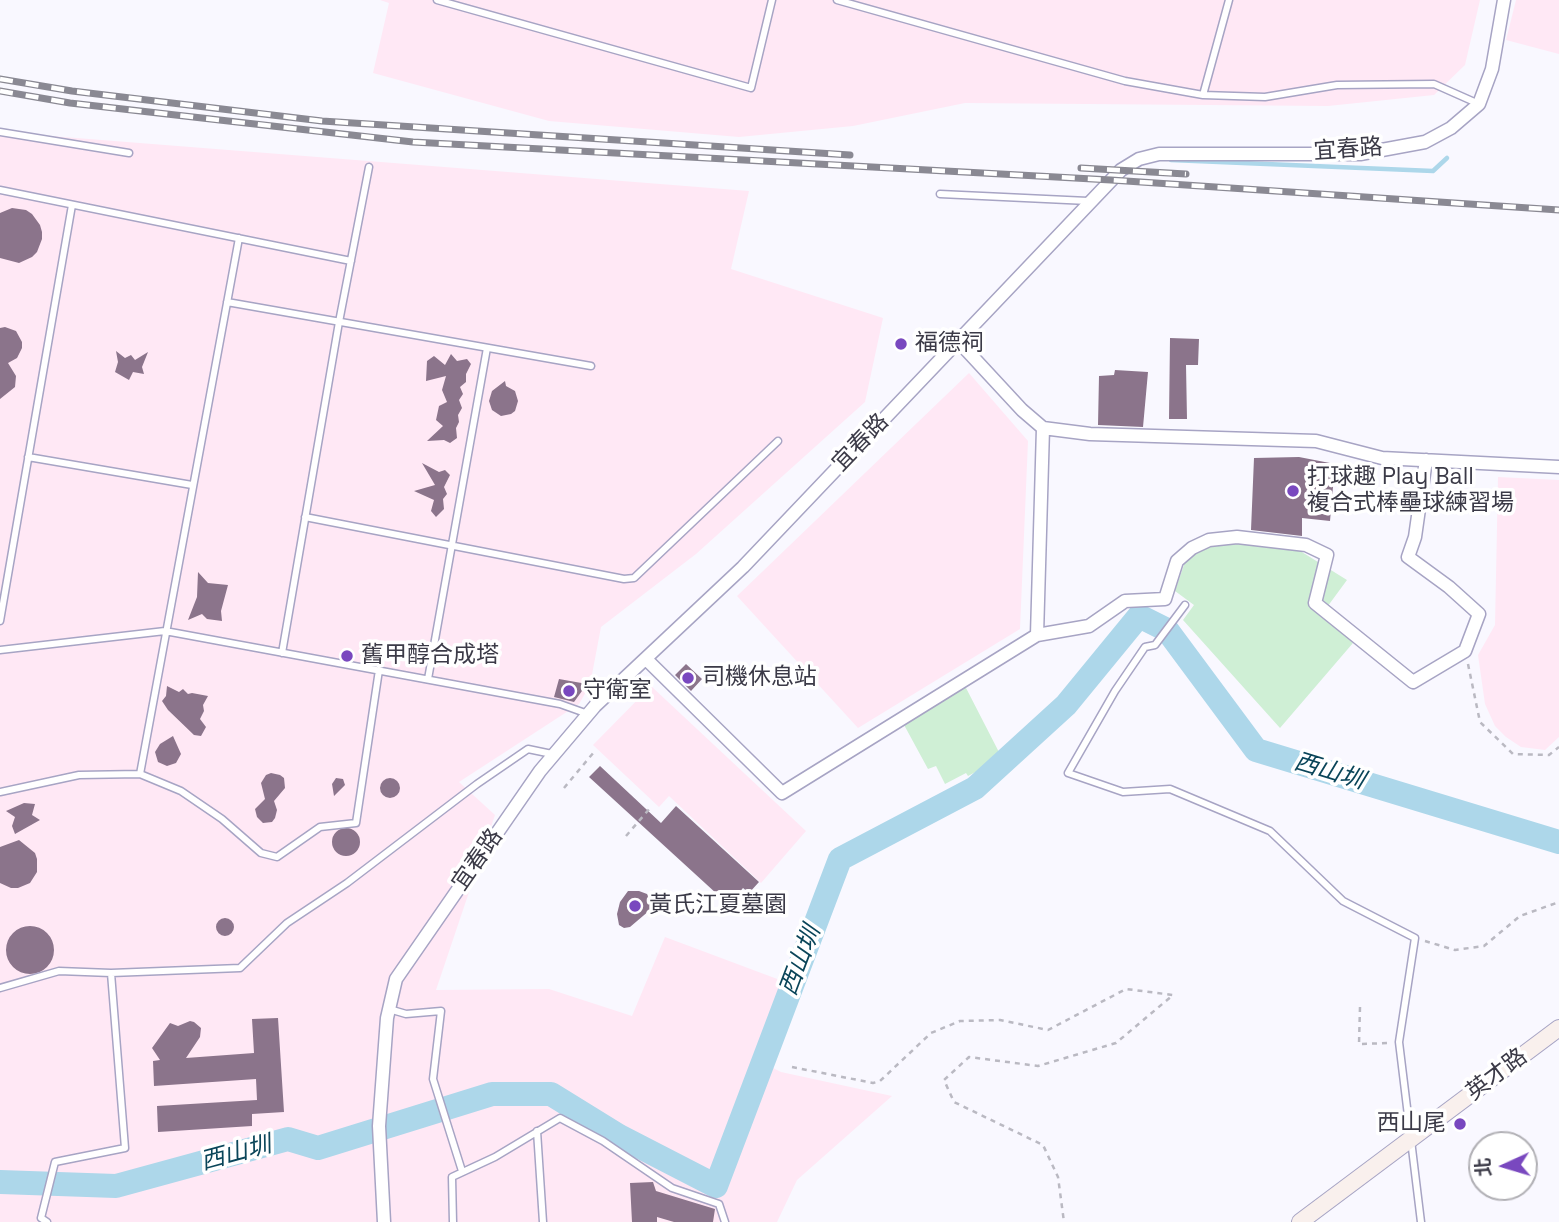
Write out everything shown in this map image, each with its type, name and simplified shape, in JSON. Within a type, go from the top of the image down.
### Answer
[{"type":"street","name":"宜春路","points":[[384,1222],[379,1126],[389,1009],[396,979],[552,754],[588,714],[743,567],[1121,170],[1139,159],[1159,154],[1360,154],[1425,142],[1451,128],[1479,104],[1492,69],[1504,0]]},
{"type":"street","points":[[959,342],[1022,410],[1043,428],[1090,434],[1315,440],[1382,458],[1559,467]]},
{"type":"street","points":[[1037,635],[1043,428]]},
{"type":"street","points":[[646,659],[782,793],[1037,635],[1089,626],[1125,601],[1165,599],[1177,561],[1192,548],[1209,540],[1237,537],[1306,545],[1327,555],[1315,603],[1413,682],[1465,652],[1479,614],[1408,557],[1415,537],[1426,460]]},
{"type":"street","name":"英才路","points":[[1300,1222],[1559,1028]]},
{"type":"lane","points":[[437,0],[751,88],[772,0]]},
{"type":"lane","points":[[837,0],[1125,81],[1203,95],[1265,97],[1337,85],[1434,84],[1479,104]]},
{"type":"lane","points":[[1203,95],[1229,0]]},
{"type":"lane","points":[[0,132],[129,153]]},
{"type":"lane","points":[[282,653],[339,322],[369,167]]},
{"type":"lane","points":[[0,190],[351,261]]},
{"type":"lane","points":[[940,194],[1091,202]]},
{"type":"lane","points":[[0,621],[72,205]]},
{"type":"lane","points":[[140,774],[239,238]]},
{"type":"lane","points":[[227,302],[591,366]]},
{"type":"lane","points":[[428,679],[487,348]]},
{"type":"lane","points":[[305,517],[624,579],[634,578],[778,441]]},
{"type":"lane","points":[[29,457],[192,485]]},
{"type":"lane","points":[[1185,605],[1155,645],[1145,647],[1115,691],[1068,773],[1123,792],[1170,789],[1270,831],[1343,901],[1415,938],[1399,1042],[1421,1222]]},
{"type":"lane","points":[[0,650],[165,631],[560,704],[588,714]]},
{"type":"lane","points":[[0,792],[79,775],[140,774],[181,791],[222,819],[261,853],[277,857],[320,827],[356,823],[379,670]]},
{"type":"lane","points":[[0,988],[59,971],[110,973],[240,968],[287,923],[347,883],[477,784],[528,749],[552,754]]},
{"type":"lane","points":[[47,1222],[41,1218],[55,1162],[125,1148],[110,973]]},
{"type":"lane","points":[[389,1009],[406,1014],[441,1011],[433,1079],[462,1171]]},
{"type":"lane","points":[[453,1222],[452,1177],[495,1157],[560,1118],[603,1141],[672,1188],[719,1204],[725,1222]]},
{"type":"lane","points":[[537,1131],[543,1222]]},
{"type":"path","points":[[1465,652],[1480,722],[1513,754],[1549,755],[1559,747]]},
{"type":"path","points":[[564,788],[594,752]]},
{"type":"path","points":[[626,836],[652,807]]},
{"type":"path","points":[[1415,938],[1455,950],[1483,946],[1520,916],[1559,902]]},
{"type":"path","points":[[792,1066],[873,1083],[880,1081],[931,1033],[960,1021],[1000,1020],[1048,1030],[1126,989],[1173,995],[1115,1044],[1038,1066],[970,1057],[944,1080],[954,1102],[1043,1145],[1058,1177],[1064,1222]]},
{"type":"path","points":[[1360,1007],[1359,1044],[1399,1042]]},
{"type":"shaded area","points":[[380,0],[1480,0],[1465,65],[1434,95],[1328,106],[965,103],[853,126],[739,137],[549,121],[373,73],[389,3]]},
{"type":"shaded area","points":[[1516,0],[1559,0],[1559,54],[1506,40]]},
{"type":"shaded area","points":[[0,132],[749,191],[731,269],[883,318],[865,402],[696,554],[601,627],[590,685],[579,704],[459,782],[495,815],[436,990],[549,989],[632,1016],[665,937],[788,983],[757,1060],[781,1072],[892,1096],[797,1180],[777,1222],[0,1222]]},
{"type":"shaded area","points":[[969,373],[1028,441],[1020,629],[858,728],[737,596]]},
{"type":"shaded area","points":[[1498,477],[1559,480],[1559,737],[1545,750],[1521,747],[1506,737],[1495,726],[1485,704],[1478,655],[1495,625]]},
{"type":"shaded area","points":[[651,686],[806,831],[761,883],[669,796],[659,807],[593,745]]},
{"type":"green space","points":[[1250,540],[1297,549],[1347,580],[1322,614],[1353,643],[1280,728],[1183,620],[1194,605],[1175,591],[1186,559],[1197,550],[1217,542]]},
{"type":"green space","points":[[965,686],[1002,758],[968,776],[966,773],[945,784],[936,766],[928,769],[903,723]]},
{"type":"building","points":[[12,208],[26,210],[32,214],[42,232],[37,252],[19,263],[0,258],[0,213]]},
{"type":"building","points":[[0,328],[16,331],[22,348],[17,358],[8,363],[16,376],[15,387],[0,399]]},
{"type":"building","points":[[1170,338],[1199,339],[1198,365],[1186,365],[1187,419],[1169,419]]},
{"type":"building","points":[[116,351],[125,358],[131,355],[135,360],[148,352],[142,367],[144,374],[133,372],[129,380],[115,372],[118,362]]},
{"type":"building","points":[[451,354],[457,361],[467,359],[471,364],[466,374],[466,382],[460,387],[463,394],[459,400],[462,408],[458,415],[457,438],[450,443],[444,440],[427,441],[443,426],[436,420],[439,406],[447,402],[442,390],[446,376],[426,381],[427,361],[434,356],[445,365]]},
{"type":"building","points":[[1115,370],[1148,372],[1143,427],[1098,425],[1099,376],[1114,375]]},
{"type":"building","points":[[505,381],[506,386],[515,391],[518,401],[515,411],[501,416],[492,410],[489,401],[492,391]]},
{"type":"building","name":"打球趣 Play Ball 複合式棒壘球練習場","points":[[1299,457],[1335,464],[1330,521],[1302,518],[1302,536],[1251,530],[1254,458]]},
{"type":"building","points":[[422,463],[439,472],[445,470],[450,475],[444,487],[447,494],[443,499],[444,509],[436,517],[431,511],[434,500],[414,491],[435,485]]},
{"type":"building","points":[[198,572],[208,583],[228,585],[221,611],[222,621],[207,619],[202,614],[188,620],[197,597]]},
{"type":"building","name":"司機休息站","points":[[686,664],[702,679],[691,691],[675,675]]},
{"type":"building","name":"守衛室","points":[[559,679],[587,684],[574,702],[554,697]]},
{"type":"building","points":[[167,686],[179,692],[183,689],[188,694],[208,696],[200,719],[206,727],[201,736],[194,735],[168,710],[162,701],[166,696]]},
{"type":"building","points":[[173,736],[181,754],[176,763],[167,766],[158,762],[155,752],[160,744]]},
{"type":"building","points":[[600,766],[661,823],[676,806],[759,882],[749,893],[743,888],[729,905],[589,777]]},
{"type":"building","points":[[271,773],[284,778],[285,788],[274,801],[277,810],[275,818],[272,822],[263,823],[257,817],[255,809],[265,799],[261,783],[266,775]]},
{"type":"building","points":[[336,778],[343,779],[345,785],[334,796],[332,784]]},
{"type":"building","points":[[386,778],[394,778],[400,788],[394,798],[386,798],[380,792],[380,784]]},
{"type":"building","points":[[24,803],[35,804],[32,815],[40,820],[15,834],[12,826],[15,817],[6,811]]},
{"type":"building","points":[[346,828],[356,832],[360,842],[356,852],[346,856],[336,852],[332,842],[336,832]]},
{"type":"building","points":[[19,840],[35,853],[37,872],[30,883],[11,888],[0,883],[0,847]]},
{"type":"building","name":"黃氏江夏墓園","points":[[628,891],[647,894],[652,902],[650,910],[630,927],[624,928],[619,925],[617,914],[620,902]]},
{"type":"building","points":[[221,918],[229,918],[234,927],[232,934],[221,936],[216,931],[216,923]]},
{"type":"building","points":[[30,926],[47,933],[54,950],[47,967],[30,974],[13,967],[6,950],[13,933]]},
{"type":"building","points":[[278,1018],[284,1112],[252,1114],[252,1126],[158,1132],[157,1106],[257,1100],[256,1079],[154,1086],[153,1061],[160,1060],[152,1048],[170,1023],[178,1026],[190,1021],[201,1028],[200,1037],[186,1058],[254,1053],[252,1019]]},
{"type":"building","points":[[653,1182],[656,1191],[715,1209],[713,1222],[674,1222],[657,1217],[657,1222],[632,1222],[630,1183]]},
{"type":"waterway","points":[[1171,160],[1433,171],[1447,158]]},
{"type":"waterway","name":"西山圳","points":[[0,1182],[116,1186],[288,1139],[318,1148],[492,1094],[551,1094],[619,1136],[716,1186],[840,859],[975,788],[1066,705],[1139,616],[1167,630],[1256,750],[1559,842]]},
{"type":"railway","points":[[0,79],[72,91],[322,121],[850,155]]},
{"type":"railway","points":[[0,91],[70,103],[413,142],[1111,180],[1559,210]]},
{"type":"railway","points":[[1081,168],[1186,174]]},
{"type":"place","name":"福德祠","points":[[901,344]]},
{"type":"place","name":"打球趣 Play Ball 複合式棒壘球練習場","points":[[1293,491]]},
{"type":"place","name":"舊甲醇合成塔","points":[[347,656]]},
{"type":"place","name":"司機休息站","points":[[688,678]]},
{"type":"place","name":"守衛室","points":[[569,691]]},
{"type":"place","name":"黃氏江夏墓園","points":[[635,906]]},
{"type":"place","name":"西山尾","points":[[1460,1124]]}]
